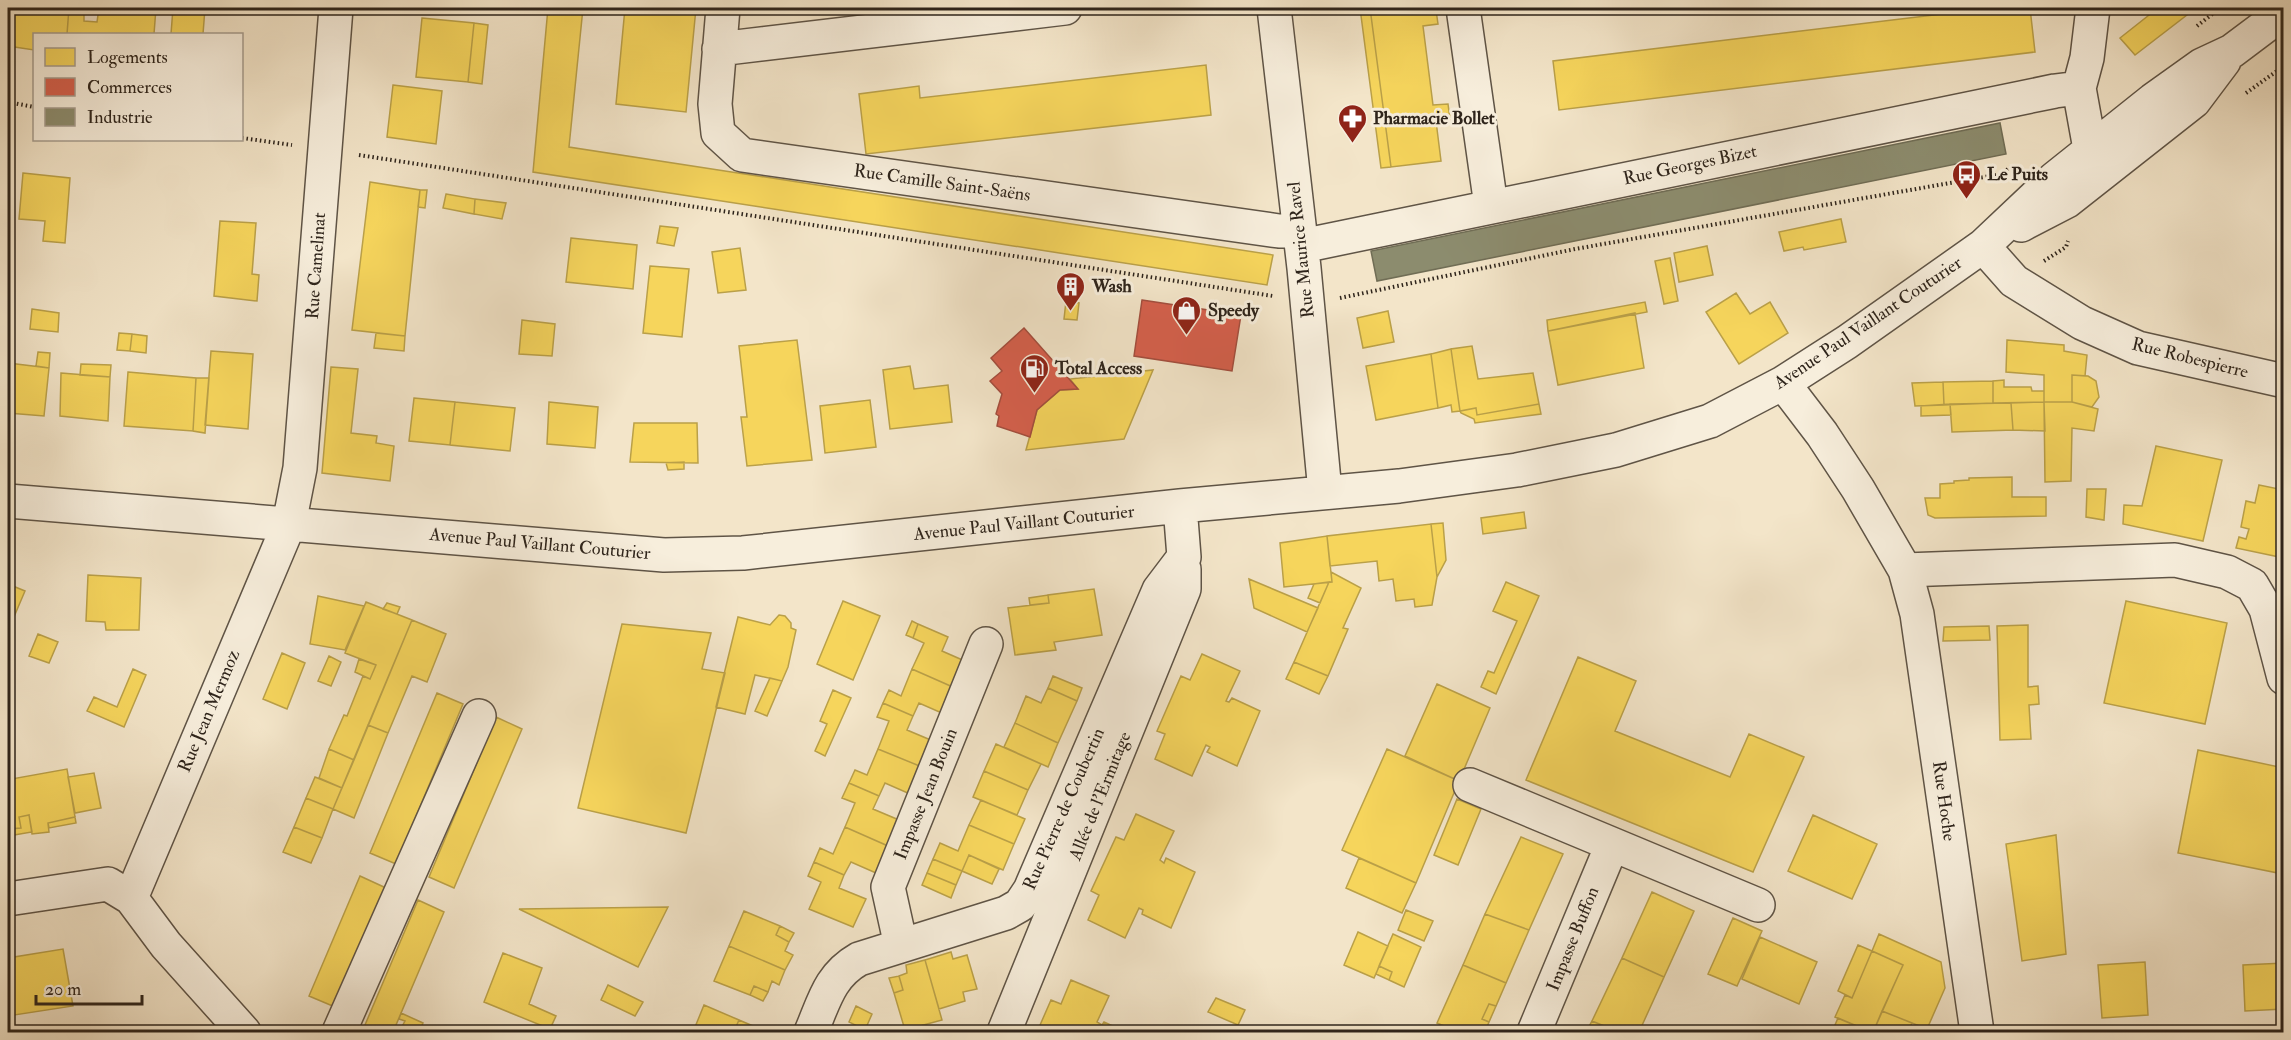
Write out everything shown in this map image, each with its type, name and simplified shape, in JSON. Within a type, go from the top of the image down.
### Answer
[{"type":"street","name":"Rue Camelinat","points":[[289,524],[300,468],[336,8]]},
{"type":"street","name":"Rue Camille Saint-Saëns","points":[[723,8],[715,104],[718,133],[742,154],[1279,231],[1301,238]]},
{"type":"street","points":[[719,49],[1065,8]]},
{"type":"street","name":"Rue Maurice Ravel","points":[[1274,8],[1301,238],[1325,492]]},
{"type":"street","points":[[1463,8],[1491,206]]},
{"type":"street","points":[[2090,149],[2079,88],[2087,58],[2093,8]]},
{"type":"street","name":"Avenue Paul Vaillant Couturier","points":[[1983,246],[2054,179],[2090,149],[2202,65],[2232,51],[2283,12]]},
{"type":"street","name":"Avenue Paul Vaillant Couturier","points":[[8,501],[664,555],[743,553],[1180,506],[1399,486],[1517,470],[1616,450],[1710,422],[1783,383],[1847,342],[1983,246],[2067,201],[2194,101],[2232,51]]},
{"type":"street","name":"Rue Georges Bizet","points":[[1301,238],[1491,206],[2079,88]]},
{"type":"street","name":"Rue Robespierre","points":[[1983,246],[2014,281],[2082,323],[2138,348],[2283,381]]},
{"type":"street","name":"Rue Hoche","points":[[1783,383],[1822,434],[1858,489],[1905,570],[1917,614],[1977,1032]]},
{"type":"street","points":[[1180,506],[1184,557]]},
{"type":"street","name":"Rue Jean Mermoz","points":[[131,898],[289,524]]},
{"type":"street","name":"Rue Pierre de Coubertin","points":[[811,1032],[832,982],[844,968],[859,959],[1006,913],[1020,905],[1030,890],[1159,590],[1184,557]]},
{"type":"street","name":"Allée de l'Ermitage","points":[[1004,1032],[1184,590],[1184,557]]},
{"type":"street","points":[[1905,570],[2175,560],[2227,573],[2252,585],[2266,609],[2283,678]]},
{"type":"street","name":"Impasse Jean Bouin","points":[[901,946],[888,887],[986,644]]},
{"type":"street","points":[[339,1032],[479,716]]},
{"type":"street","points":[[1470,785],[1758,905]]},
{"type":"street","name":"Impasse Buffon","points":[[1534,1032],[1612,846]]},
{"type":"street","points":[[8,899],[108,884],[131,898],[166,945],[244,1032]]},
{"type":"path","points":[[8,102],[33,106]]},
{"type":"path","points":[[243,138],[1306,301],[1354,297],[1575,249],[2001,174],[2020,162]]},
{"type":"building: Logements","points":[[8,8],[69,8],[67,33],[33,33],[33,50],[8,46]]},
{"type":"building: Logements","points":[[69,8],[70,13],[84,13],[84,21],[97,22],[99,8],[132,10],[132,8],[156,8],[154,33],[67,33]]},
{"type":"building: Logements","points":[[173,8],[205,8],[203,33],[171,33]]},
{"type":"building: Logements","points":[[548,8],[583,8],[569,147],[1273,255],[1267,285],[533,172]]},
{"type":"building: Logements","points":[[625,8],[696,8],[686,112],[616,104]]},
{"type":"building: Logements","points":[[1360,8],[1370,8],[1391,167],[1381,168]]},
{"type":"building: Logements","points":[[1370,8],[1420,8],[1421,12],[1436,10],[1438,24],[1423,26],[1433,105],[1448,104],[1450,119],[1436,121],[1441,161],[1391,167]]},
{"type":"building: Logements","points":[[1992,8],[2030,8],[2035,52],[1559,110],[1553,61]]},
{"type":"building: Logements","points":[[2158,8],[2196,8],[2135,55],[2120,38]]},
{"type":"building: Logements","points":[[422,18],[474,23],[468,82],[416,77]]},
{"type":"building: Logements","points":[[474,23],[488,25],[482,84],[468,82]]},
{"type":"building: Logements","points":[[1206,65],[1211,115],[866,154],[859,94],[919,86],[920,98]]},
{"type":"building: Logements","points":[[393,85],[442,91],[436,144],[387,137]]},
{"type":"building: Logements","points":[[23,173],[70,178],[65,243],[43,241],[45,221],[19,219]]},
{"type":"building: Logements","points":[[370,182],[420,190],[405,336],[352,330]]},
{"type":"building: Logements","points":[[420,190],[427,190],[425,208],[418,207]]},
{"type":"building: Logements","points":[[446,194],[475,199],[474,214],[443,208]]},
{"type":"building: Logements","points":[[475,199],[506,203],[502,219],[474,214]]},
{"type":"building: Logements","points":[[1841,219],[1846,242],[1804,250],[1803,247],[1784,251],[1779,232]]},
{"type":"building: Logements","points":[[220,221],[256,223],[252,274],[259,275],[257,301],[214,296]]},
{"type":"building: Logements","points":[[660,226],[678,228],[674,246],[657,243]]},
{"type":"building: Logements","points":[[571,238],[637,245],[633,289],[566,282]]},
{"type":"building: Logements","points":[[1707,246],[1713,275],[1679,282],[1674,253]]},
{"type":"building: Logements","points":[[740,248],[746,290],[718,293],[712,252]]},
{"type":"building: Logements","points":[[1670,258],[1678,301],[1664,304],[1655,261]]},
{"type":"building: Logements","points":[[650,266],[689,269],[682,337],[643,333]]},
{"type":"building: Logements","points":[[1736,293],[1750,314],[1770,302],[1788,333],[1739,364],[1706,312]]},
{"type":"building: Logements","name":"Wash","points":[[1066,301],[1079,303],[1077,320],[1064,319]]},
{"type":"building: Logements","points":[[1645,302],[1647,312],[1548,331],[1547,320]]},
{"type":"building: Logements","points":[[32,309],[59,313],[58,332],[30,329]]},
{"type":"building: Logements","points":[[1388,311],[1394,342],[1363,348],[1357,318]]},
{"type":"building: Logements","points":[[1635,313],[1644,368],[1558,385],[1548,331]]},
{"type":"building: Logements","points":[[522,320],[555,324],[552,356],[519,354]]},
{"type":"building: Logements","points":[[119,333],[132,334],[130,351],[117,350]]},
{"type":"building: Logements","points":[[376,333],[405,336],[404,351],[374,348]]},
{"type":"building: Logements","points":[[132,334],[147,336],[146,353],[130,351]]},
{"type":"building: Logements","points":[[797,340],[812,460],[747,466],[741,417],[747,417],[739,346]]},
{"type":"building: Logements","points":[[2007,340],[2064,345],[2064,351],[2087,355],[2085,376],[2072,375],[2072,402],[2044,402],[2044,375],[2006,372]]},
{"type":"building: Logements","points":[[1472,346],[1478,379],[1533,373],[1539,404],[1477,415],[1476,408],[1460,411],[1451,349]]},
{"type":"building: Logements","points":[[1451,349],[1460,411],[1452,412],[1451,405],[1438,408],[1431,354]]},
{"type":"building: Logements","points":[[211,351],[253,354],[248,429],[205,425]]},
{"type":"building: Logements","points":[[38,352],[50,353],[49,368],[36,366]]},
{"type":"building: Logements","points":[[1431,354],[1438,408],[1376,420],[1366,366]]},
{"type":"building: Logements","points":[[8,363],[49,368],[44,416],[8,413]]},
{"type":"building: Logements","points":[[81,364],[111,365],[110,377],[80,375]]},
{"type":"building: Logements","points":[[910,366],[914,389],[948,385],[952,422],[890,429],[883,370]]},
{"type":"building: Logements","points":[[331,367],[358,369],[351,433],[377,436],[376,443],[394,446],[390,481],[322,473]]},
{"type":"building: Logements","points":[[1153,370],[1124,439],[1026,450],[1037,410],[1060,390],[1078,389],[1070,379]]},
{"type":"building: Logements","points":[[128,372],[196,378],[193,431],[124,426]]},
{"type":"building: Logements","points":[[61,373],[110,377],[108,421],[60,416]]},
{"type":"building: Logements","points":[[2072,375],[2088,376],[2096,381],[2099,397],[2092,407],[2072,402]]},
{"type":"building: Logements","points":[[196,378],[209,378],[205,433],[193,431]]},
{"type":"building: Logements","points":[[2004,380],[2004,387],[2031,387],[2032,391],[2044,391],[2044,402],[1993,403],[1993,381]]},
{"type":"building: Logements","points":[[1993,381],[1993,403],[1944,405],[1943,382]]},
{"type":"building: Logements","points":[[1943,382],[1944,405],[1915,406],[1912,383]]},
{"type":"building: Logements","points":[[414,398],[455,402],[450,445],[409,441]]},
{"type":"building: Logements","points":[[870,400],[876,447],[825,453],[820,406]]},
{"type":"building: Logements","points":[[455,402],[515,408],[510,451],[450,445]]},
{"type":"building: Logements","points":[[549,402],[598,407],[595,448],[547,444]]},
{"type":"building: Logements","points":[[2044,402],[2072,402],[2098,409],[2094,431],[2072,428],[2071,481],[2045,482]]},
{"type":"building: Logements","points":[[2044,402],[2045,431],[2013,430],[2011,403]]},
{"type":"building: Logements","points":[[2011,403],[2013,430],[1952,432],[1950,404]]},
{"type":"building: Logements","points":[[1539,404],[1541,414],[1475,423],[1474,419],[1460,411],[1476,408],[1477,415]]},
{"type":"building: Logements","points":[[1950,404],[1951,415],[1921,416],[1921,406]]},
{"type":"building: Logements","points":[[634,423],[697,423],[698,463],[630,462]]},
{"type":"building: Logements","points":[[2156,446],[2222,460],[2203,541],[2123,524],[2124,505],[2142,506]]},
{"type":"building: Logements","points":[[684,462],[684,469],[668,470],[666,463]]},
{"type":"building: Logements","points":[[2012,477],[2012,497],[2046,497],[2046,516],[1935,518],[1928,515],[1925,498],[1940,498],[1940,484],[1969,480],[1969,478]]},
{"type":"building: Logements","points":[[2259,485],[2284,490],[2284,558],[2236,548],[2239,537],[2246,539],[2249,529],[2241,527],[2246,501],[2255,503]]},
{"type":"building: Logements","points":[[2087,489],[2106,489],[2104,520],[2086,517]]},
{"type":"building: Logements","points":[[1524,512],[1526,528],[1483,534],[1481,518]]},
{"type":"building: Logements","points":[[1443,523],[1446,560],[1437,577],[1431,524]]},
{"type":"building: Logements","points":[[1431,524],[1437,577],[1432,605],[1415,607],[1414,599],[1396,601],[1393,579],[1379,581],[1377,561],[1330,566],[1327,536]]},
{"type":"building: Logements","points":[[1327,536],[1332,582],[1284,587],[1280,543]]},
{"type":"building: Logements","points":[[1331,572],[1361,588],[1343,628],[1348,629],[1328,676],[1294,662],[1329,582],[1332,582]]},
{"type":"building: Logements","points":[[88,575],[141,578],[139,630],[106,630],[105,622],[86,621]]},
{"type":"building: Logements","points":[[1249,579],[1318,608],[1307,632],[1254,608]]},
{"type":"building: Logements","points":[[1329,582],[1320,603],[1308,598],[1314,584]]},
{"type":"building: Logements","points":[[1506,582],[1539,596],[1496,694],[1481,687],[1488,671],[1494,673],[1517,621],[1493,611]]},
{"type":"building: Logements","points":[[8,584],[25,591],[8,631]]},
{"type":"building: Logements","points":[[1094,589],[1102,635],[1054,642],[1056,650],[1015,655],[1008,608],[1049,603],[1048,595]]},
{"type":"building: Logements","points":[[1048,595],[1049,603],[1030,605],[1029,598]]},
{"type":"building: Logements","points":[[318,596],[364,606],[345,650],[310,644]]},
{"type":"building: Logements","points":[[843,601],[880,616],[853,680],[817,664]]},
{"type":"building: Logements","points":[[2126,601],[2227,623],[2205,724],[2104,703]]},
{"type":"building: Logements","points":[[366,602],[412,620],[354,760],[329,749],[344,715],[347,716],[363,676],[370,679],[376,665],[345,653]]},
{"type":"building: Logements","points":[[387,603],[400,607],[397,614],[383,609]]},
{"type":"building: Logements","points":[[779,615],[785,616],[791,623],[791,628],[796,630],[788,667],[782,681],[755,675],[745,714],[716,707],[738,617],[770,625]]},
{"type":"building: Logements","points":[[412,620],[446,634],[427,682],[412,676],[388,733],[368,725]]},
{"type":"building: Logements","points":[[912,621],[918,624],[913,638],[906,635]]},
{"type":"building: Logements","points":[[622,624],[711,633],[702,669],[725,673],[686,833],[578,808]]},
{"type":"building: Logements","points":[[918,624],[948,637],[942,651],[967,662],[955,688],[912,669],[924,643],[913,638]]},
{"type":"building: Logements","points":[[2028,625],[2028,687],[2038,686],[2039,704],[2029,705],[2031,739],[2000,740],[1997,626]]},
{"type":"building: Logements","points":[[1989,626],[1990,640],[1943,641],[1944,627]]},
{"type":"building: Logements","points":[[38,634],[58,642],[49,663],[29,656]]},
{"type":"building: Logements","points":[[282,653],[305,663],[287,709],[263,699]]},
{"type":"building: Logements","points":[[1202,654],[1240,671],[1226,701],[1229,702],[1232,698],[1260,711],[1237,766],[1207,752],[1210,747],[1206,745],[1192,776],[1155,759],[1165,734],[1157,731],[1181,676],[1190,680]]},
{"type":"building: Logements","points":[[329,656],[341,662],[331,686],[318,681]]},
{"type":"building: Logements","points":[[1578,657],[1636,681],[1615,731],[1730,777],[1749,734],[1804,757],[1753,872],[1526,780]]},
{"type":"building: Logements","points":[[359,659],[376,665],[370,679],[355,672]]},
{"type":"building: Logements","points":[[1294,662],[1328,676],[1319,694],[1286,679]]},
{"type":"building: Logements","points":[[133,669],[146,675],[124,727],[87,711],[94,697],[117,707]]},
{"type":"building: Logements","points":[[912,669],[955,688],[944,714],[919,703],[913,716],[883,703],[889,690],[901,696]]},
{"type":"building: Logements","points":[[1053,676],[1082,688],[1077,701],[1048,688]]},
{"type":"building: Logements","points":[[770,678],[782,681],[767,716],[755,711]]},
{"type":"building: Logements","points":[[1437,684],[1490,708],[1459,781],[1405,756]]},
{"type":"building: Logements","points":[[1048,688],[1077,701],[1058,743],[1015,723],[1026,696],[1041,703]]},
{"type":"building: Logements","points":[[833,690],[851,698],[825,756],[815,751],[827,724],[820,721]]},
{"type":"building: Logements","points":[[437,693],[463,704],[396,864],[370,853]]},
{"type":"building: Logements","points":[[883,703],[913,716],[907,730],[933,741],[922,767],[878,749],[889,721],[877,717]]},
{"type":"building: Logements","points":[[496,717],[522,729],[454,888],[429,877]]},
{"type":"building: Logements","points":[[1015,723],[1058,743],[1048,767],[1004,747]]},
{"type":"building: Logements","points":[[368,725],[388,733],[354,818],[333,809]]},
{"type":"building: Logements","points":[[996,744],[1041,764],[1028,790],[984,771]]},
{"type":"building: Logements","points":[[329,749],[354,760],[342,788],[319,778]]},
{"type":"building: Logements","points":[[878,749],[922,767],[910,794],[885,783],[879,796],[849,783],[855,770],[867,775]]},
{"type":"building: Logements","points":[[1387,749],[1459,781],[1416,883],[1342,850]]},
{"type":"building: Logements","points":[[2198,750],[2284,768],[2284,847],[2278,873],[2178,853]]},
{"type":"building: Logements","points":[[67,769],[75,817],[48,823],[49,832],[32,834],[29,815],[19,817],[21,828],[8,829],[8,774],[11,773],[12,779]]},
{"type":"building: Logements","points":[[984,771],[1028,790],[1017,815],[973,797]]},
{"type":"building: Logements","points":[[94,773],[101,808],[75,813],[68,777]]},
{"type":"building: Logements","points":[[315,777],[342,788],[333,809],[306,798]]},
{"type":"building: Logements","points":[[849,783],[879,796],[873,809],[899,820],[888,846],[845,827],[855,803],[842,798]]},
{"type":"building: Logements","points":[[306,798],[333,809],[322,838],[294,827]]},
{"type":"building: Logements","points":[[1457,799],[1481,809],[1458,865],[1434,855]]},
{"type":"building: Logements","points":[[981,800],[1025,819],[1014,844],[969,825]]},
{"type":"building: Logements","points":[[1136,814],[1174,831],[1160,860],[1164,863],[1166,858],[1195,872],[1171,928],[1142,914],[1143,910],[1139,908],[1125,938],[1088,920],[1099,895],[1091,891],[1116,837],[1124,840]]},
{"type":"building: Logements","points":[[29,815],[32,832],[8,836],[8,829],[21,828],[19,817]]},
{"type":"building: Logements","points":[[1813,815],[1877,844],[1852,899],[1788,871]]},
{"type":"building: Logements","points":[[75,817],[76,823],[49,828],[48,823]]},
{"type":"building: Logements","points":[[969,825],[1014,844],[1003,870],[969,855],[962,871],[933,859],[940,843],[958,851]]},
{"type":"building: Logements","points":[[294,827],[322,838],[311,863],[283,852]]},
{"type":"building: Logements","points":[[845,827],[888,846],[876,873],[851,862],[844,875],[814,862],[820,848],[833,854]]},
{"type":"building: Logements","points":[[2056,835],[2066,954],[2022,961],[2006,844]]},
{"type":"building: Logements","points":[[1521,837],[1563,854],[1529,930],[1485,914]]},
{"type":"building: Logements","points":[[969,855],[999,869],[992,884],[962,871]]},
{"type":"building: Logements","points":[[1359,858],[1416,883],[1402,913],[1346,888]]},
{"type":"building: Logements","points":[[933,859],[962,871],[956,885],[927,873]]},
{"type":"building: Logements","points":[[814,862],[844,875],[839,888],[866,899],[853,927],[809,909],[821,882],[808,876]]},
{"type":"building: Logements","points":[[927,873],[956,885],[951,898],[922,885]]},
{"type":"building: Logements","points":[[360,876],[386,888],[335,1007],[309,996]]},
{"type":"building: Logements","points":[[1652,892],[1694,911],[1664,977],[1622,958]]},
{"type":"building: Logements","points":[[418,900],[444,912],[393,1032],[362,1032]]},
{"type":"building: Logements","points":[[668,907],[638,967],[519,909]]},
{"type":"building: Logements","points":[[1406,910],[1433,921],[1424,941],[1398,930]]},
{"type":"building: Logements","points":[[744,911],[780,926],[776,935],[789,942],[785,951],[793,955],[785,970],[729,946]]},
{"type":"building: Logements","points":[[1485,914],[1529,930],[1506,983],[1463,965]]},
{"type":"building: Logements","points":[[1733,918],[1762,931],[1737,986],[1708,974]]},
{"type":"building: Logements","points":[[780,926],[794,933],[789,942],[776,935]]},
{"type":"building: Logements","points":[[1358,932],[1388,946],[1374,978],[1344,965]]},
{"type":"building: Logements","points":[[1393,934],[1421,947],[1404,987],[1389,980],[1392,972],[1379,966]]},
{"type":"building: Logements","points":[[1879,934],[1941,962],[1945,988],[1927,1029],[1882,1011],[1903,965],[1872,951]]},
{"type":"building: Logements","points":[[1760,937],[1817,962],[1799,1004],[1742,979]]},
{"type":"building: Logements","points":[[1858,945],[1872,951],[1852,998],[1838,991]]},
{"type":"building: Logements","points":[[729,946],[785,970],[779,985],[772,981],[768,992],[754,986],[750,995],[714,981]]},
{"type":"building: Logements","points":[[63,949],[73,1006],[8,1016],[8,958]]},
{"type":"building: Logements","points":[[1872,951],[1903,965],[1874,1030],[1871,1032],[1835,1017],[1845,995],[1852,998]]},
{"type":"building: Logements","points":[[951,952],[953,959],[967,955],[977,989],[963,992],[965,1001],[939,1009],[925,960]]},
{"type":"building: Logements","points":[[503,953],[542,968],[529,1004],[556,1016],[550,1029],[484,1002]]},
{"type":"building: Logements","points":[[1622,958],[1664,977],[1639,1032],[1619,1032],[1592,1021]]},
{"type":"building: Logements","points":[[925,960],[942,1020],[905,1030],[894,993],[903,990],[899,976],[907,973],[906,965]]},
{"type":"building: Logements","points":[[2145,962],[2148,1015],[2102,1018],[2098,965]]},
{"type":"building: Logements","points":[[2284,963],[2284,1009],[2245,1011],[2243,965]]},
{"type":"building: Logements","points":[[1463,965],[1506,983],[1496,1006],[1489,1004],[1482,1019],[1489,1022],[1485,1032],[1458,1032],[1437,1023]]},
{"type":"building: Logements","points":[[1379,966],[1392,972],[1389,980],[1376,974]]},
{"type":"building: Logements","points":[[899,976],[903,990],[894,993],[889,978]]},
{"type":"building: Logements","points":[[1071,980],[1109,996],[1097,1022],[1102,1025],[1104,1022],[1126,1032],[1037,1032],[1051,1000],[1061,1004]]},
{"type":"building: Logements","points":[[608,985],[643,1002],[635,1016],[601,1000]]},
{"type":"building: Logements","points":[[754,986],[768,992],[763,1001],[750,995]]},
{"type":"building: Logements","points":[[1216,998],[1245,1010],[1238,1025],[1208,1012]]},
{"type":"building: Logements","points":[[1489,1004],[1496,1006],[1489,1022],[1482,1019]]},
{"type":"building: Logements","points":[[704,1005],[739,1020],[735,1029],[742,1032],[693,1032]]},
{"type":"building: Logements","points":[[856,1006],[872,1014],[865,1030],[849,1022]]},
{"type":"building: Logements","points":[[1882,1011],[1912,1023],[1908,1032],[1874,1030]]},
{"type":"building: Logements","points":[[401,1013],[423,1023],[421,1028],[430,1032],[399,1032],[405,1021],[399,1019]]},
{"type":"building: Logements","points":[[1838,1018],[1871,1032],[1832,1032]]},
{"type":"building: Logements","points":[[739,1020],[753,1026],[750,1032],[735,1029]]},
{"type":"building: Logements","points":[[1592,1021],[1619,1032],[1586,1032]]},
{"type":"building: Commerces","name":"Speedy","points":[[1142,300],[1241,315],[1232,371],[1134,356]]},
{"type":"building: Commerces","points":[[1024,328],[1078,389],[1060,390],[1037,410],[1030,437],[997,426],[999,416],[996,414],[1002,394],[990,381],[1002,371],[991,358]]},
{"type":"building: Industrie","points":[[2000,123],[2006,154],[1377,281],[1371,251]]},
{"type":"place","name":"Pharmacie Bollet","points":[[1352,144]]},
{"type":"place","name":"Le Puits","points":[[1966,200]]},
{"type":"place","name":"Wash","points":[[1071,312]]},
{"type":"place","name":"Speedy","points":[[1187,336]]},
{"type":"place","name":"Total Access","points":[[1034,394]]}]
